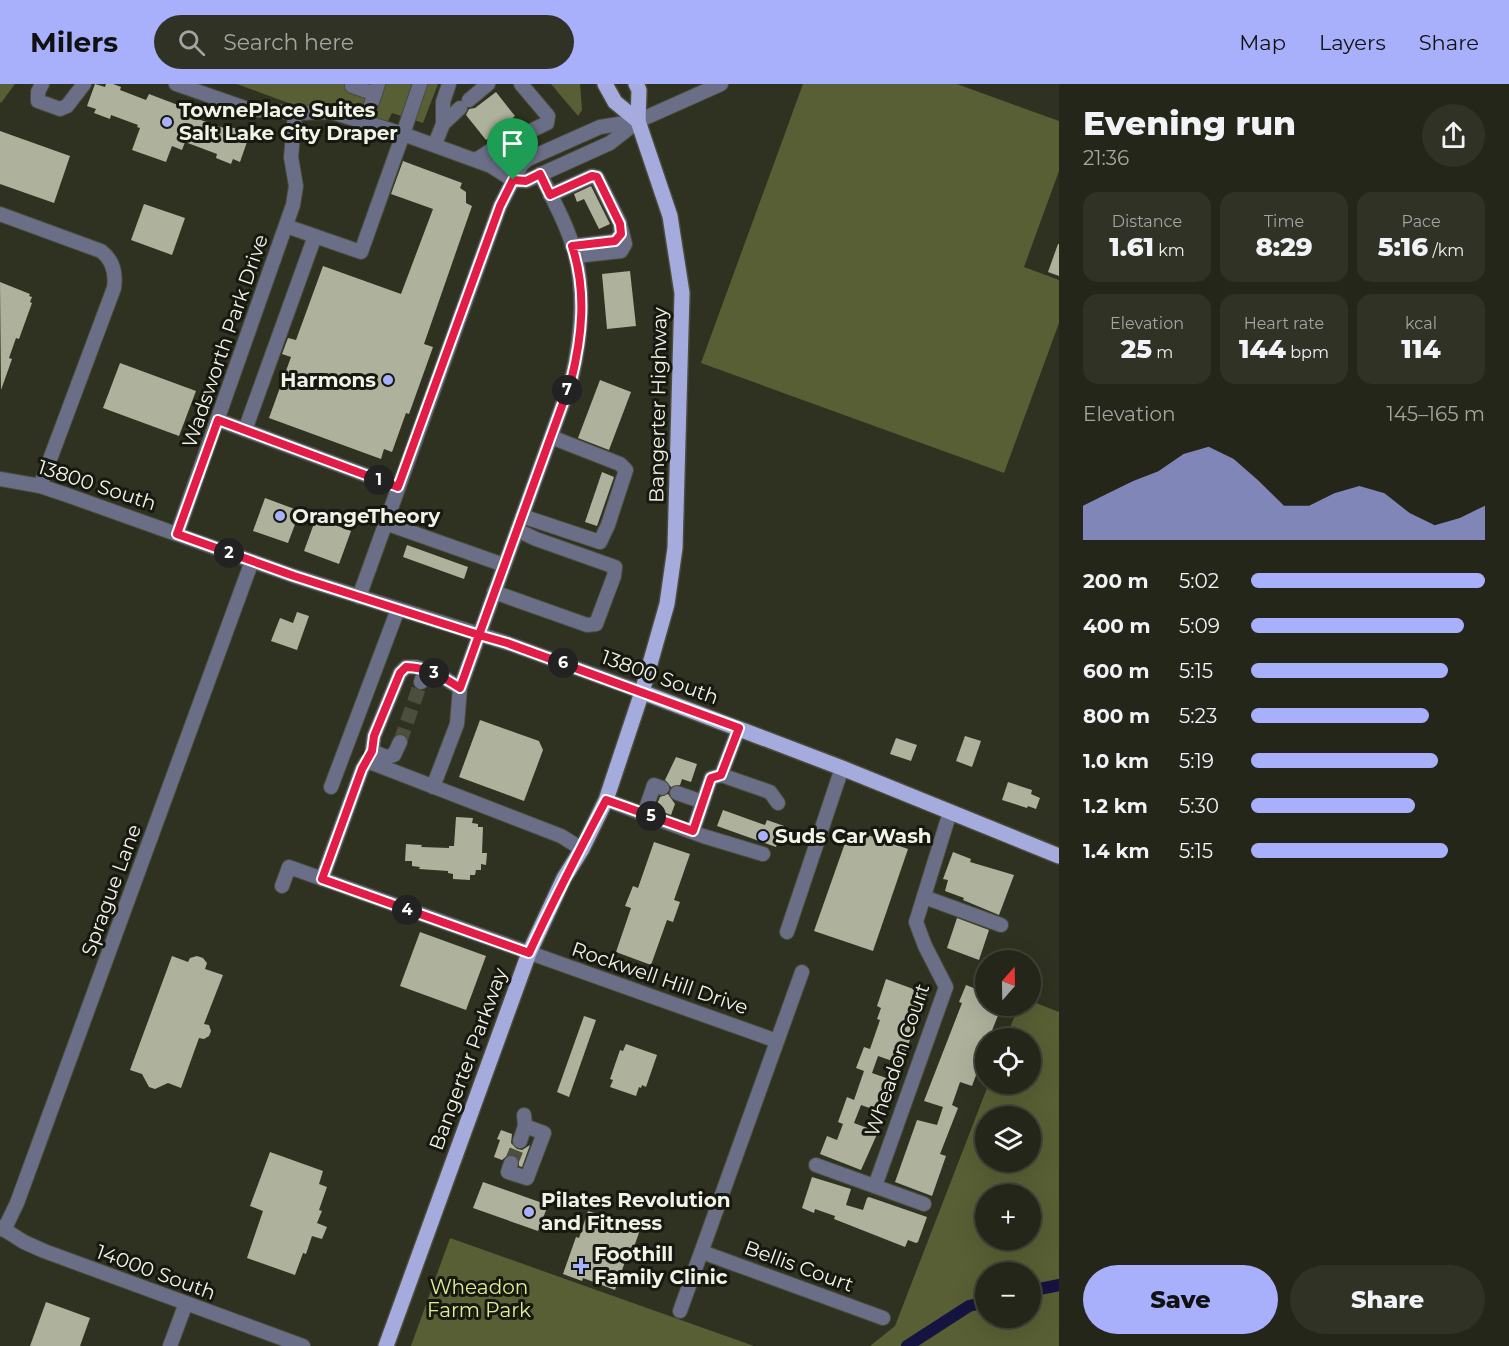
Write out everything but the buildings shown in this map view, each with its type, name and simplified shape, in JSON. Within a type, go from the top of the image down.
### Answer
[{"type":"main road","points":[[604,84],[615,102],[638,121]]},
{"type":"main road","name":"Bangerter Highway","points":[[636,84],[639,90],[638,121],[670,216],[682,293],[675,548],[667,604],[642,692]]},
{"type":"main road","name":"13800 South","points":[[642,692],[842,768],[1059,856]]},
{"type":"main road","name":"Bangerter Parkway","points":[[386,1346],[529,953],[564,878],[582,849],[606,800],[642,692]]},
{"type":"street","points":[[42,84],[38,92],[38,101],[60,109],[67,106],[84,84]]},
{"type":"street","points":[[176,84],[248,108],[295,113],[332,112],[435,144],[491,166],[513,180],[526,181],[610,143],[638,121],[721,84]]},
{"type":"street","points":[[286,226],[361,252],[420,84]]},
{"type":"street","points":[[435,144],[443,124],[443,102],[449,84]]},
{"type":"street","points":[[443,124],[488,84]]},
{"type":"street","points":[[476,160],[493,148],[548,123],[548,116],[520,84]]},
{"type":"street","points":[[352,86],[377,89],[364,122]]},
{"type":"street","name":"Wadsworth Park Drive","points":[[177,534],[296,197],[291,158],[295,113]]},
{"type":"street","points":[[359,597],[500,206],[521,165],[528,159],[600,127],[638,121]]},
{"type":"street","points":[[433,787],[457,724],[460,688],[571,381],[579,349],[582,316],[574,251],[540,174]]},
{"type":"street","points":[[550,195],[592,176],[597,177],[620,224],[621,234],[615,241],[574,251]]},
{"type":"street","points":[[0,214],[95,248],[106,255],[114,272],[114,288],[40,486]]},
{"type":"street","points":[[245,430],[315,236]]},
{"type":"street","points":[[218,420],[398,487]]},
{"type":"street","points":[[519,523],[600,542],[608,525],[626,470],[620,464],[550,437]]},
{"type":"street","name":"13800 South","points":[[0,479],[40,486],[252,561],[479,635],[642,692]]},
{"type":"street","points":[[385,523],[504,565]]},
{"type":"street","points":[[494,592],[586,625],[596,624],[614,576],[615,567],[536,539],[519,523]]},
{"type":"street","name":"Sprague Lane","points":[[2,1228],[17,1203],[252,561]]},
{"type":"street","points":[[331,787],[398,609]]},
{"type":"street","points":[[322,879],[362,769],[370,756],[374,736],[400,673],[406,667],[423,676],[441,676],[460,688]]},
{"type":"street","points":[[721,775],[739,728]]},
{"type":"street","points":[[370,756],[394,755],[400,742]]},
{"type":"street","points":[[370,756],[433,787],[561,836],[582,849]]},
{"type":"street","points":[[787,932],[842,768]]},
{"type":"street","points":[[693,831],[711,778],[721,775],[770,792],[778,803]]},
{"type":"street","points":[[644,814],[654,785],[662,788]]},
{"type":"street","points":[[677,794],[703,802]]},
{"type":"street","points":[[606,800],[703,836],[763,854]]},
{"type":"street","name":"Wheadon Court","points":[[875,1186],[946,987],[925,946],[916,922],[950,812]]},
{"type":"street","name":"Rockwell Hill Drive","points":[[282,886],[289,867],[777,1041]]},
{"type":"street","points":[[924,897],[1001,925]]},
{"type":"street","points":[[680,1311],[802,972]]},
{"type":"street","points":[[511,1163],[508,1172],[528,1178],[544,1133],[524,1121],[520,1141]]},
{"type":"street","points":[[816,1165],[924,1204]]},
{"type":"street","name":"14000 South","points":[[2,1228],[44,1251],[303,1346]]},
{"type":"street","name":"Bellis Court","points":[[702,1252],[883,1318]]},
{"type":"street","points":[[170,1346],[186,1303]]},
{"type":"green space","points":[[0,84],[15,84],[1,103],[0,102]]},
{"type":"green space","points":[[237,84],[438,84],[423,123],[392,113],[388,121],[384,122],[291,104]]},
{"type":"green space","points":[[551,84],[580,84],[582,110],[578,116]]},
{"type":"green space","points":[[803,84],[957,84],[1059,121],[1059,171],[1024,267],[1059,280],[1059,323],[1004,473],[701,363]]},
{"type":"green space","points":[[1041,1005],[1059,1012],[1059,1346],[870,1346],[895,1326],[975,1119],[975,1172],[1041,1172],[1041,1106],[980,1106],[985,1094],[1041,1094],[1041,1028],[1010,1028],[1015,1016],[1041,1016]]},
{"type":"green space","name":"Wheadon Farm Park","points":[[450,1238],[754,1346],[411,1346]]},
{"type":"waterway","points":[[1041,1289],[1059,1285]]},
{"type":"waterway","points":[[907,1346],[969,1306],[975,1305]]},
{"type":"tunnel","points":[[400,742],[421,682]]},
{"type":"tunnel","points":[[511,1163],[520,1141]]},
{"type":"place","name":"TownePlace Suites Salt Lake City Draper","points":[[167,122]]},
{"type":"place","name":"Harmons","points":[[388,380]]},
{"type":"place","name":"OrangeTheory","points":[[280,516]]},
{"type":"place","name":"Suds Car Wash","points":[[763,836]]},
{"type":"place","name":"Pilates Revolution and Fitness","points":[[529,1212]]},
{"type":"place","name":"Foothill Family Clinic","points":[[581,1266]]},
{"type":"route","points":[[513,180],[500,206],[398,487],[218,420],[177,534],[294,576],[479,635],[460,688],[441,676],[416,667],[406,667],[400,673],[374,736],[372,751],[362,769],[322,879],[529,953],[564,878],[582,849],[606,800],[693,831],[711,778],[721,775],[739,728],[507,643],[479,635],[571,381],[579,349],[582,316],[580,283],[572,246],[615,241],[621,234],[620,224],[597,177],[592,176],[550,195],[540,174],[526,181],[513,180]]}]
